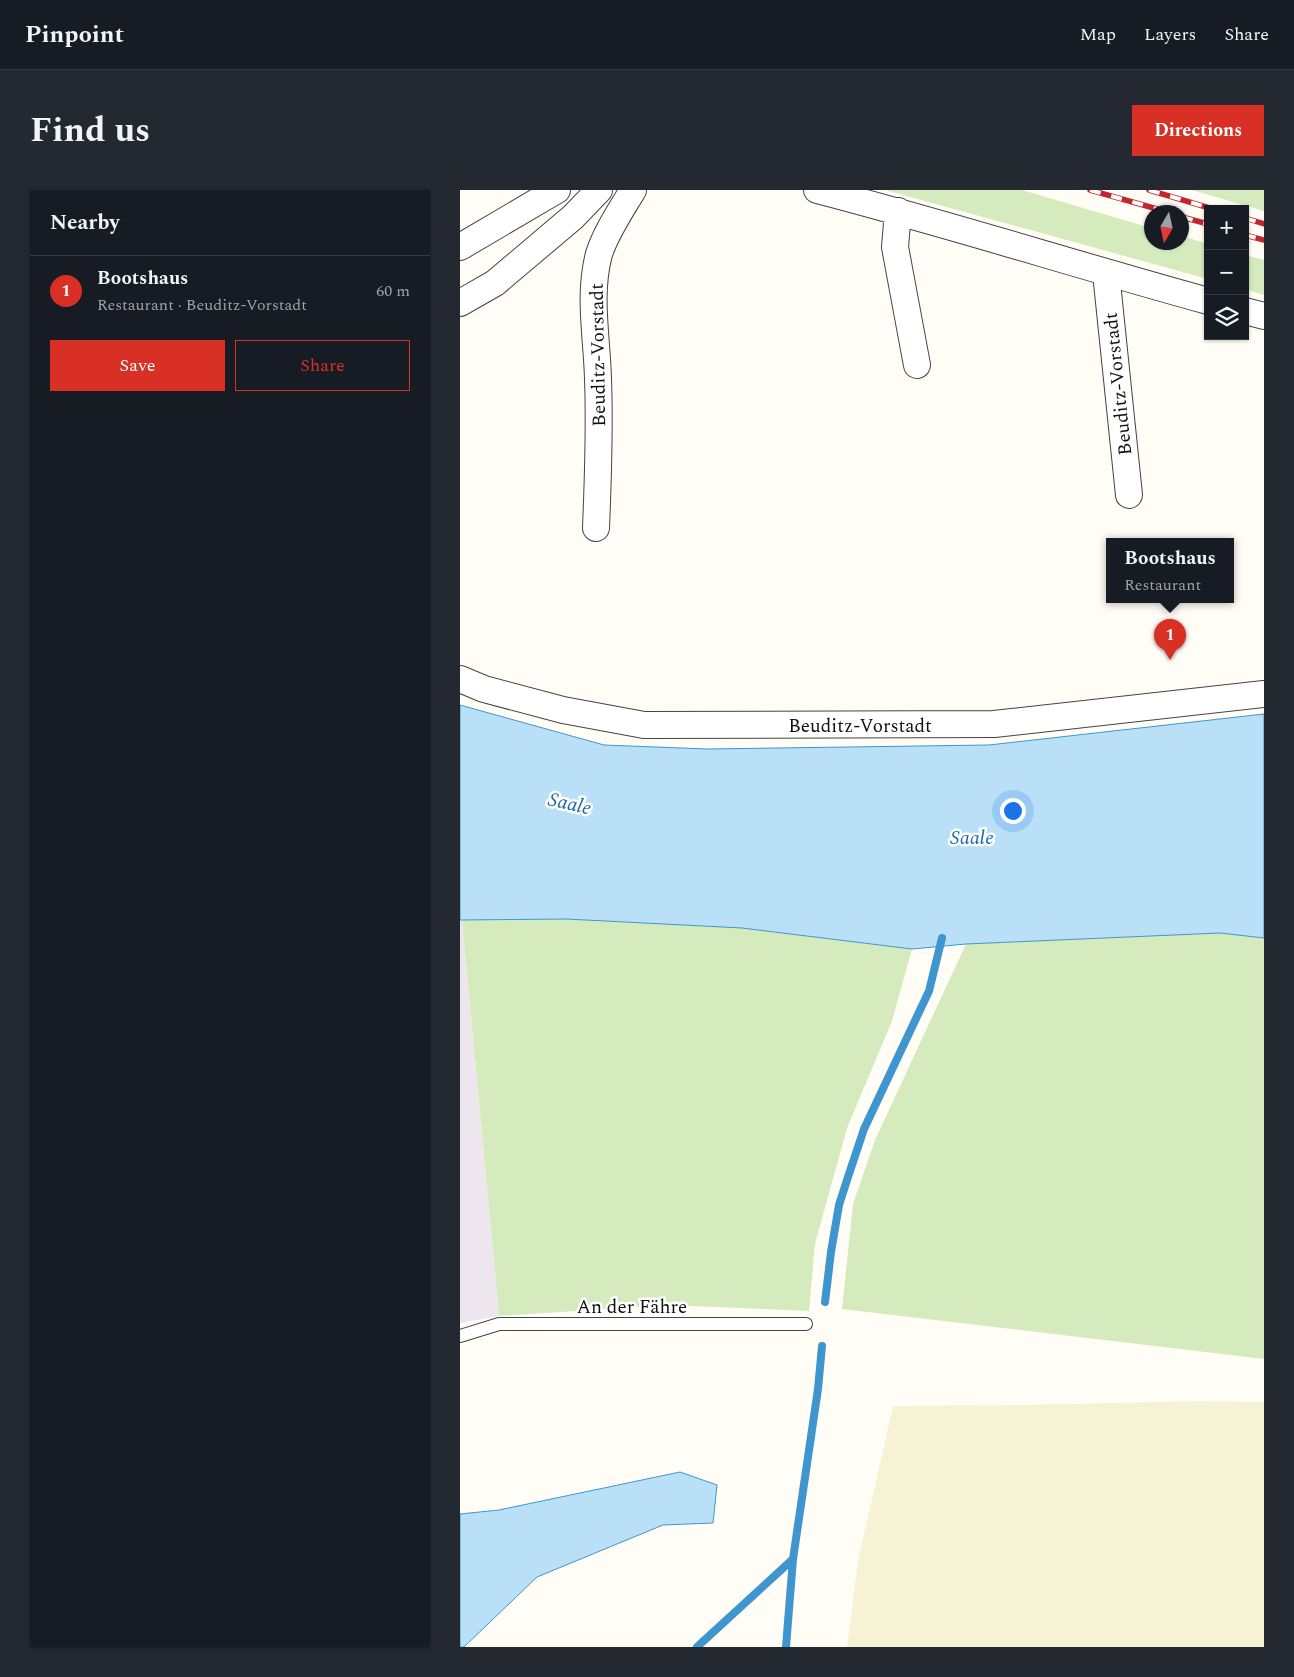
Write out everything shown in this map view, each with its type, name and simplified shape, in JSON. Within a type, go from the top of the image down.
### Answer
[{"type":"street","points":[[460,247],[556,190]]},
{"type":"street","points":[[460,303],[495,283],[573,218],[599,190]]},
{"type":"street","name":"Beuditz-Vorstadt","points":[[596,528],[598,379],[593,289],[600,253],[614,222],[633,190]]},
{"type":"street","points":[[817,190],[898,211],[1106,273],[1204,300]]},
{"type":"street","points":[[898,211],[895,247],[917,365]]},
{"type":"street","name":"Beuditz-Vorstadt","points":[[1106,273],[1129,496]]},
{"type":"street","points":[[1249,312],[1264,316]]},
{"type":"street","name":"Beuditz-Vorstadt","points":[[460,679],[484,689],[563,710],[644,725],[994,724],[1264,694]]},
{"type":"lane","name":"An der Fähre","points":[[460,1336],[498,1324],[806,1324]]},
{"type":"shaded area","points":[[460,920],[462,920],[499,1316],[460,1323]]},
{"type":"shaded area","points":[[1198,1401],[1264,1402],[1264,1647],[847,1647],[858,1561],[893,1406]]},
{"type":"green space","points":[[885,190],[1022,190],[1144,226],[1144,250],[1189,250],[1189,238],[1204,243],[1204,278]]},
{"type":"green space","points":[[1192,190],[1264,190],[1264,211],[1249,207],[1249,205]]},
{"type":"green space","points":[[1249,256],[1264,260],[1264,295],[1249,290]]},
{"type":"green space","points":[[566,919],[742,928],[912,949],[892,1021],[847,1128],[815,1244],[809,1311],[666,1305],[499,1316],[462,920]]},
{"type":"green space","points":[[1220,933],[1264,938],[1264,1359],[842,1309],[853,1204],[875,1140],[966,944]]},
{"type":"water","name":"Saale","points":[[460,705],[604,745],[707,749],[989,745],[1264,714],[1264,938],[1220,933],[966,944],[912,949],[742,928],[566,919],[460,920]]},
{"type":"water","points":[[680,1472],[717,1485],[713,1523],[663,1525],[537,1577],[464,1647],[460,1647],[460,1514],[499,1510]]},
{"type":"waterway","points":[[825,1302],[839,1205],[864,1129],[929,991],[942,938]]},
{"type":"waterway","points":[[786,1647],[793,1559],[818,1389],[822,1346]]},
{"type":"waterway","points":[[697,1647],[793,1559]]},
{"type":"railway","points":[[1090,190],[1144,205]]},
{"type":"railway","points":[[1149,190],[1204,206]]},
{"type":"railway","points":[[1189,219],[1204,223]]},
{"type":"railway","points":[[1249,219],[1264,224]]},
{"type":"railway","points":[[1249,236],[1264,240]]},
{"type":"place","name":"Bootshaus","points":[[1170,660]]}]
